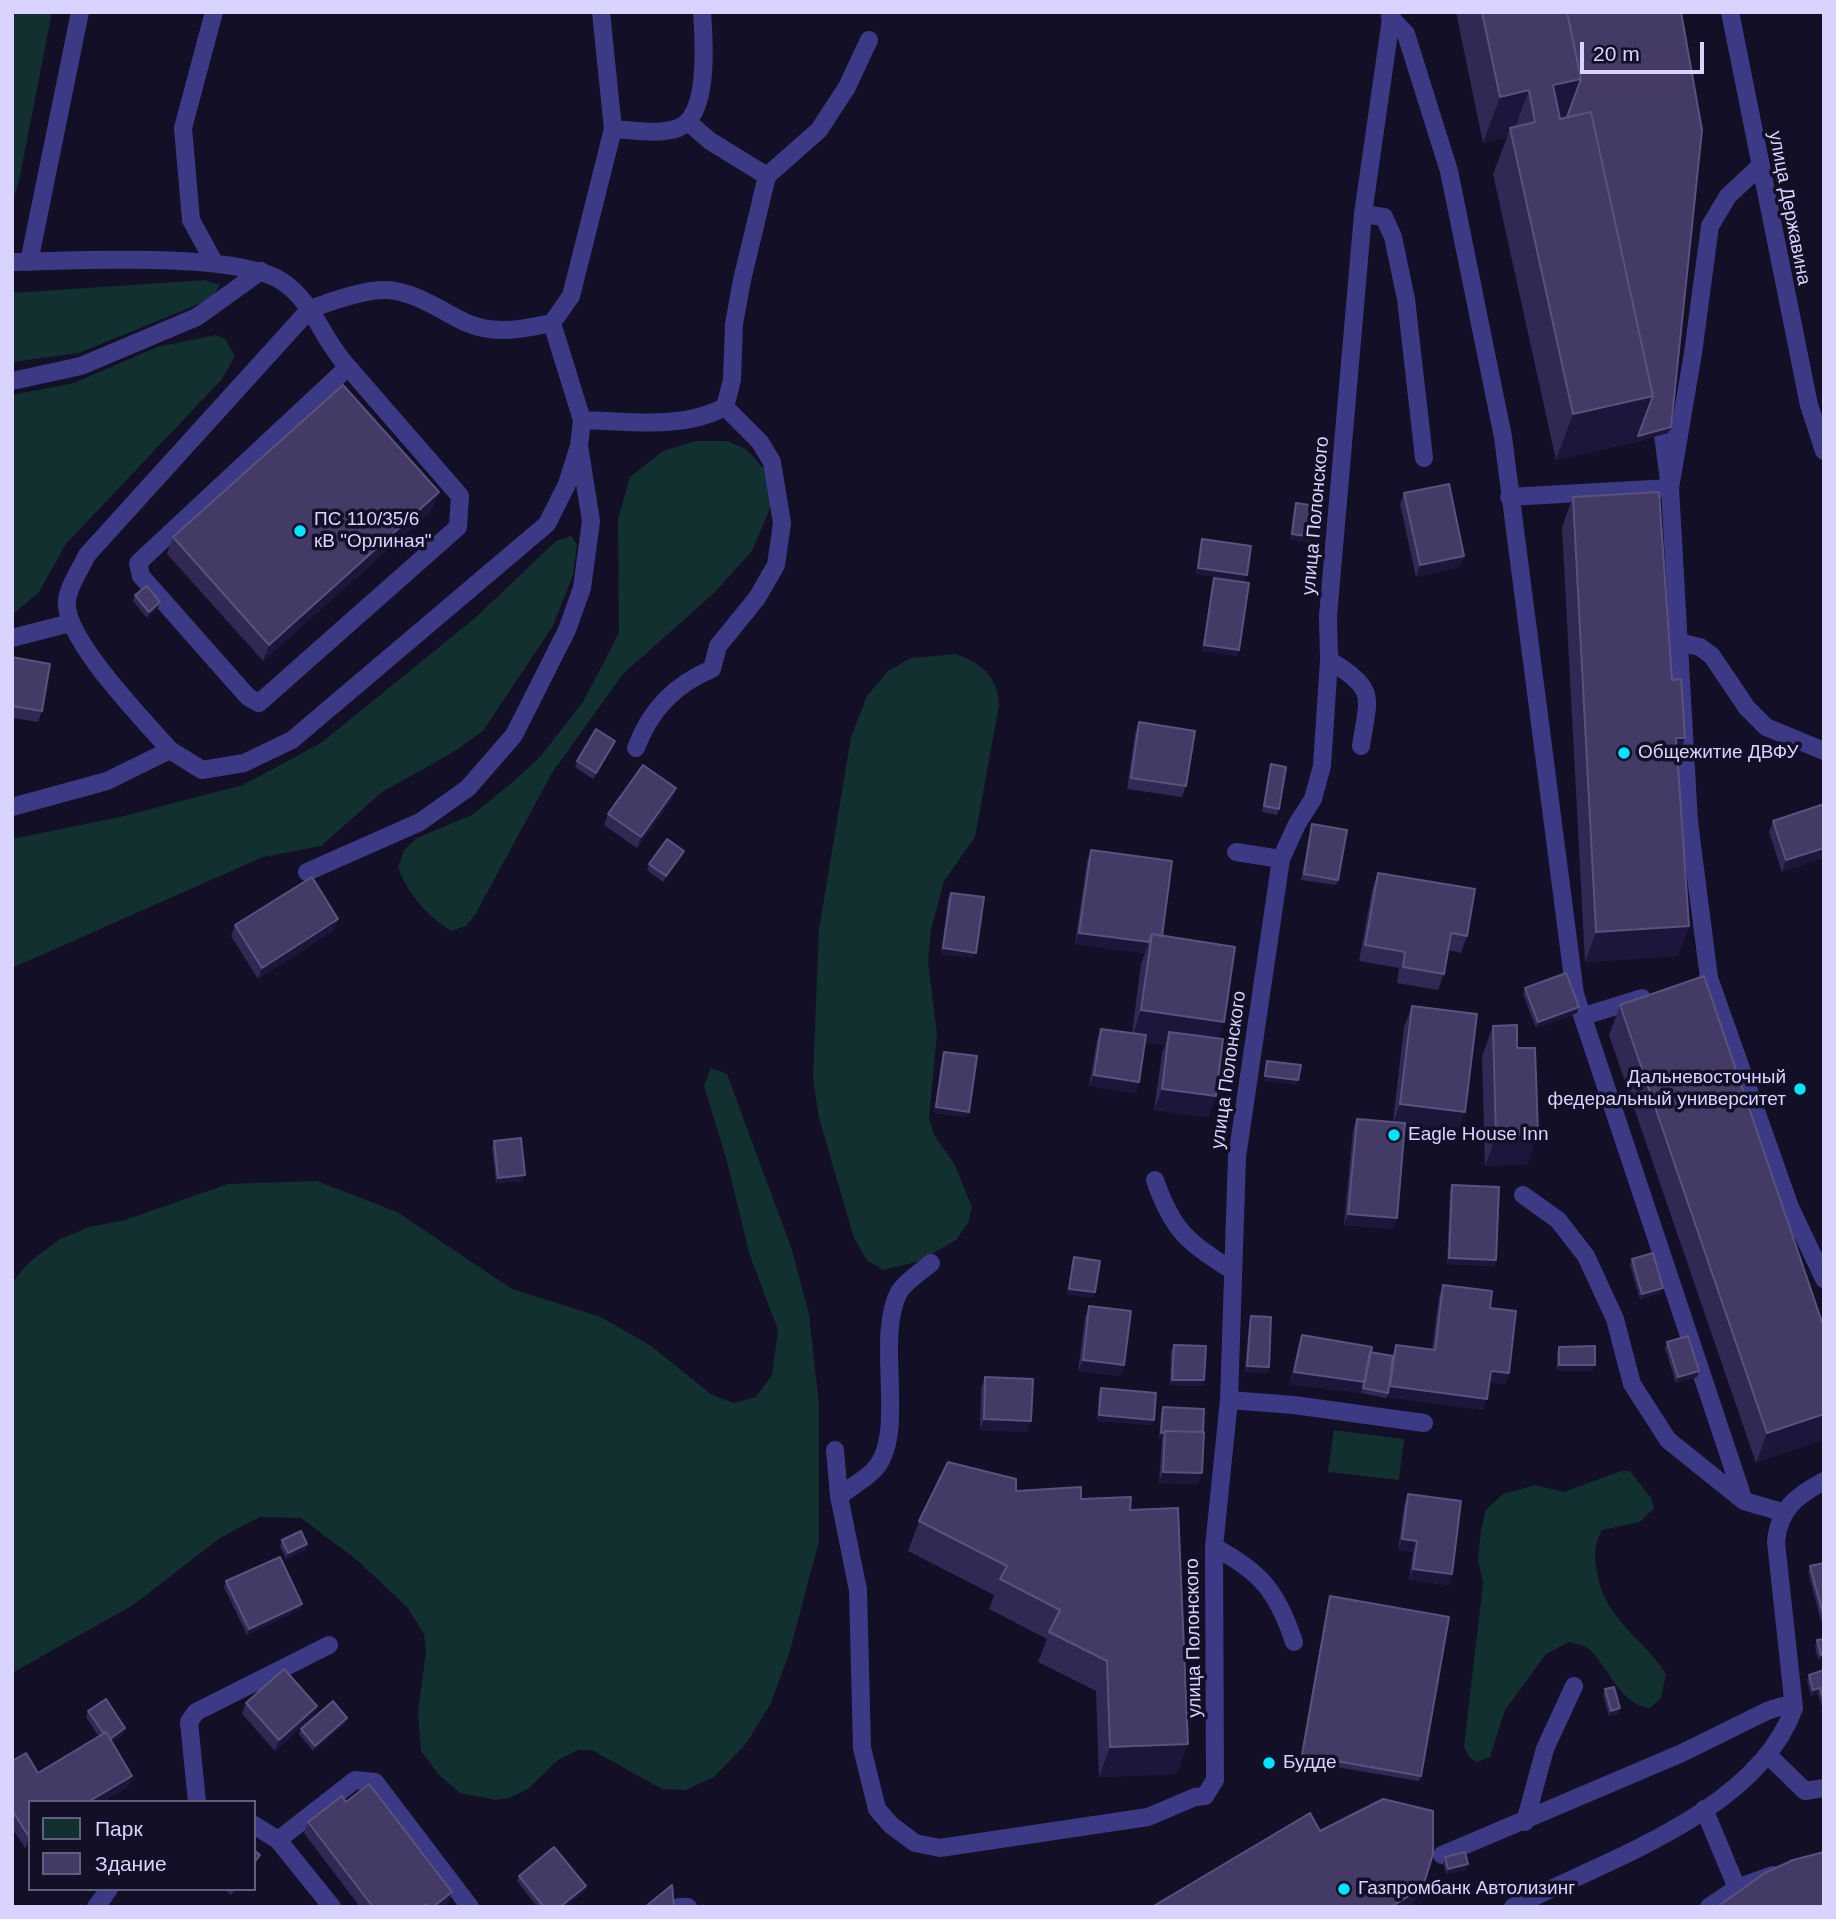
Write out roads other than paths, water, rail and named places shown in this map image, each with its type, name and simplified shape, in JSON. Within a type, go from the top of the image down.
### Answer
[{"type":"lane","points":[[80,12],[20,262],[214,262],[261,271],[284,283],[310,309],[333,351],[348,367],[460,496],[457,527],[259,703],[248,697],[150,586],[142,576],[138,563],[348,367]]},
{"type":"lane","points":[[214,12],[183,128],[191,220],[214,262]]},
{"type":"lane","points":[[552,323],[582,420],[579,446],[567,484],[547,524],[292,740],[244,764],[202,770],[170,750],[99,667],[70,623],[67,600],[87,555],[310,309],[333,300],[389,290],[428,303],[470,324],[503,331],[552,323],[571,296],[613,129],[601,12]]},
{"type":"lane","points":[[613,129],[659,131],[678,128],[688,122],[697,104],[705,58],[702,12]]},
{"type":"lane","name":"улица Державина","points":[[1730,12],[1759,167],[1809,405],[1824,451]]},
{"type":"lane","points":[[1391,14],[1406,34],[1449,171],[1503,437],[1575,994],[1744,1501]]},
{"type":"lane","name":"улица Полонского","points":[[839,1496],[858,1590],[862,1748],[877,1809],[891,1825],[915,1843],[940,1848],[1148,1817],[1195,1797],[1205,1796],[1215,1780],[1214,1547],[1229,1400],[1240,1124],[1281,859],[1297,824],[1313,799],[1322,766],[1329,660],[1329,603],[1363,214],[1391,14]]},
{"type":"lane","points":[[582,420],[678,422],[703,419],[725,407],[732,380],[734,324],[741,280],[767,176],[819,130],[847,87],[869,40]]},
{"type":"lane","points":[[688,122],[710,141],[767,176]]},
{"type":"lane","points":[[1670,488],[1693,353],[1710,226],[1728,196],[1759,167]]},
{"type":"lane","points":[[1363,214],[1384,217],[1393,237],[1406,299],[1424,458]]},
{"type":"lane","points":[[12,381],[81,366],[197,317],[261,271]]},
{"type":"lane","points":[[636,748],[657,708],[678,686],[712,669],[718,646],[757,598],[776,565],[782,523],[772,462],[760,442],[725,407]]},
{"type":"lane","points":[[1662,435],[1670,488],[1689,822],[1703,980],[1790,1207],[1824,1279]]},
{"type":"lane","points":[[307,872],[420,822],[447,806],[494,761],[514,735],[567,630],[582,588],[591,521],[579,446]]},
{"type":"lane","points":[[1510,497],[1670,488]]},
{"type":"lane","points":[[12,638],[70,623]]},
{"type":"lane","points":[[1678,642],[1700,648],[1712,656],[1747,708],[1766,727],[1824,751]]},
{"type":"lane","points":[[1329,660],[1362,683],[1368,697],[1361,746]]},
{"type":"lane","points":[[12,807],[107,781],[170,750]]},
{"type":"lane","points":[[1236,852],[1281,859]]},
{"type":"lane","points":[[1584,1016],[1659,993]]},
{"type":"lane","points":[[1155,1180],[1167,1215],[1196,1247],[1233,1271]]},
{"type":"lane","points":[[1523,1195],[1558,1220],[1590,1264],[1615,1319],[1632,1384],[1668,1440],[1744,1501],[1782,1512]]},
{"type":"lane","points":[[839,1496],[875,1469],[884,1450],[890,1422],[888,1337],[893,1309],[900,1290],[931,1263]]},
{"type":"lane","points":[[1229,1400],[1294,1405],[1424,1423]]},
{"type":"lane","points":[[835,1450],[839,1496]]},
{"type":"lane","points":[[1513,1907],[1533,1902],[1704,1809],[1769,1756],[1785,1732],[1794,1708],[1776,1542],[1782,1512],[1824,1481]]},
{"type":"lane","points":[[1214,1547],[1258,1574],[1276,1596],[1294,1642]]},
{"type":"lane","points":[[197,1800],[189,1722],[196,1712],[329,1646]]},
{"type":"lane","points":[[1525,1822],[1545,1749],[1574,1686]]},
{"type":"lane","points":[[1442,1855],[1682,1753],[1768,1711],[1782,1706],[1794,1708]]},
{"type":"lane","points":[[1769,1756],[1805,1791],[1824,1788]]},
{"type":"lane","points":[[278,1840],[355,1780],[375,1782],[470,1907]]},
{"type":"lane","points":[[1704,1809],[1737,1888]]},
{"type":"lane","points":[[256,1826],[278,1840],[332,1907]]},
{"type":"lane","points":[[1709,1907],[1737,1888],[1788,1870]]},
{"type":"lane","points":[[96,1907],[108,1891]]},
{"type":"lane","points":[[678,1907],[688,1907]]},
{"type":"place","name":"ПС 110/35/6 кВ \"Орлиная\"","points":[[300,531]]},
{"type":"place","name":"Общежитие ДВФУ","points":[[1624,753]]},
{"type":"place","name":"Дальневосточный федеральный университет","points":[[1800,1089]]},
{"type":"place","name":"Eagle House Inn","points":[[1394,1135]]},
{"type":"place","name":"Будде","points":[[1269,1763]]},
{"type":"place","name":"Газпромбанк Автолизинг","points":[[1344,1889]]}]
